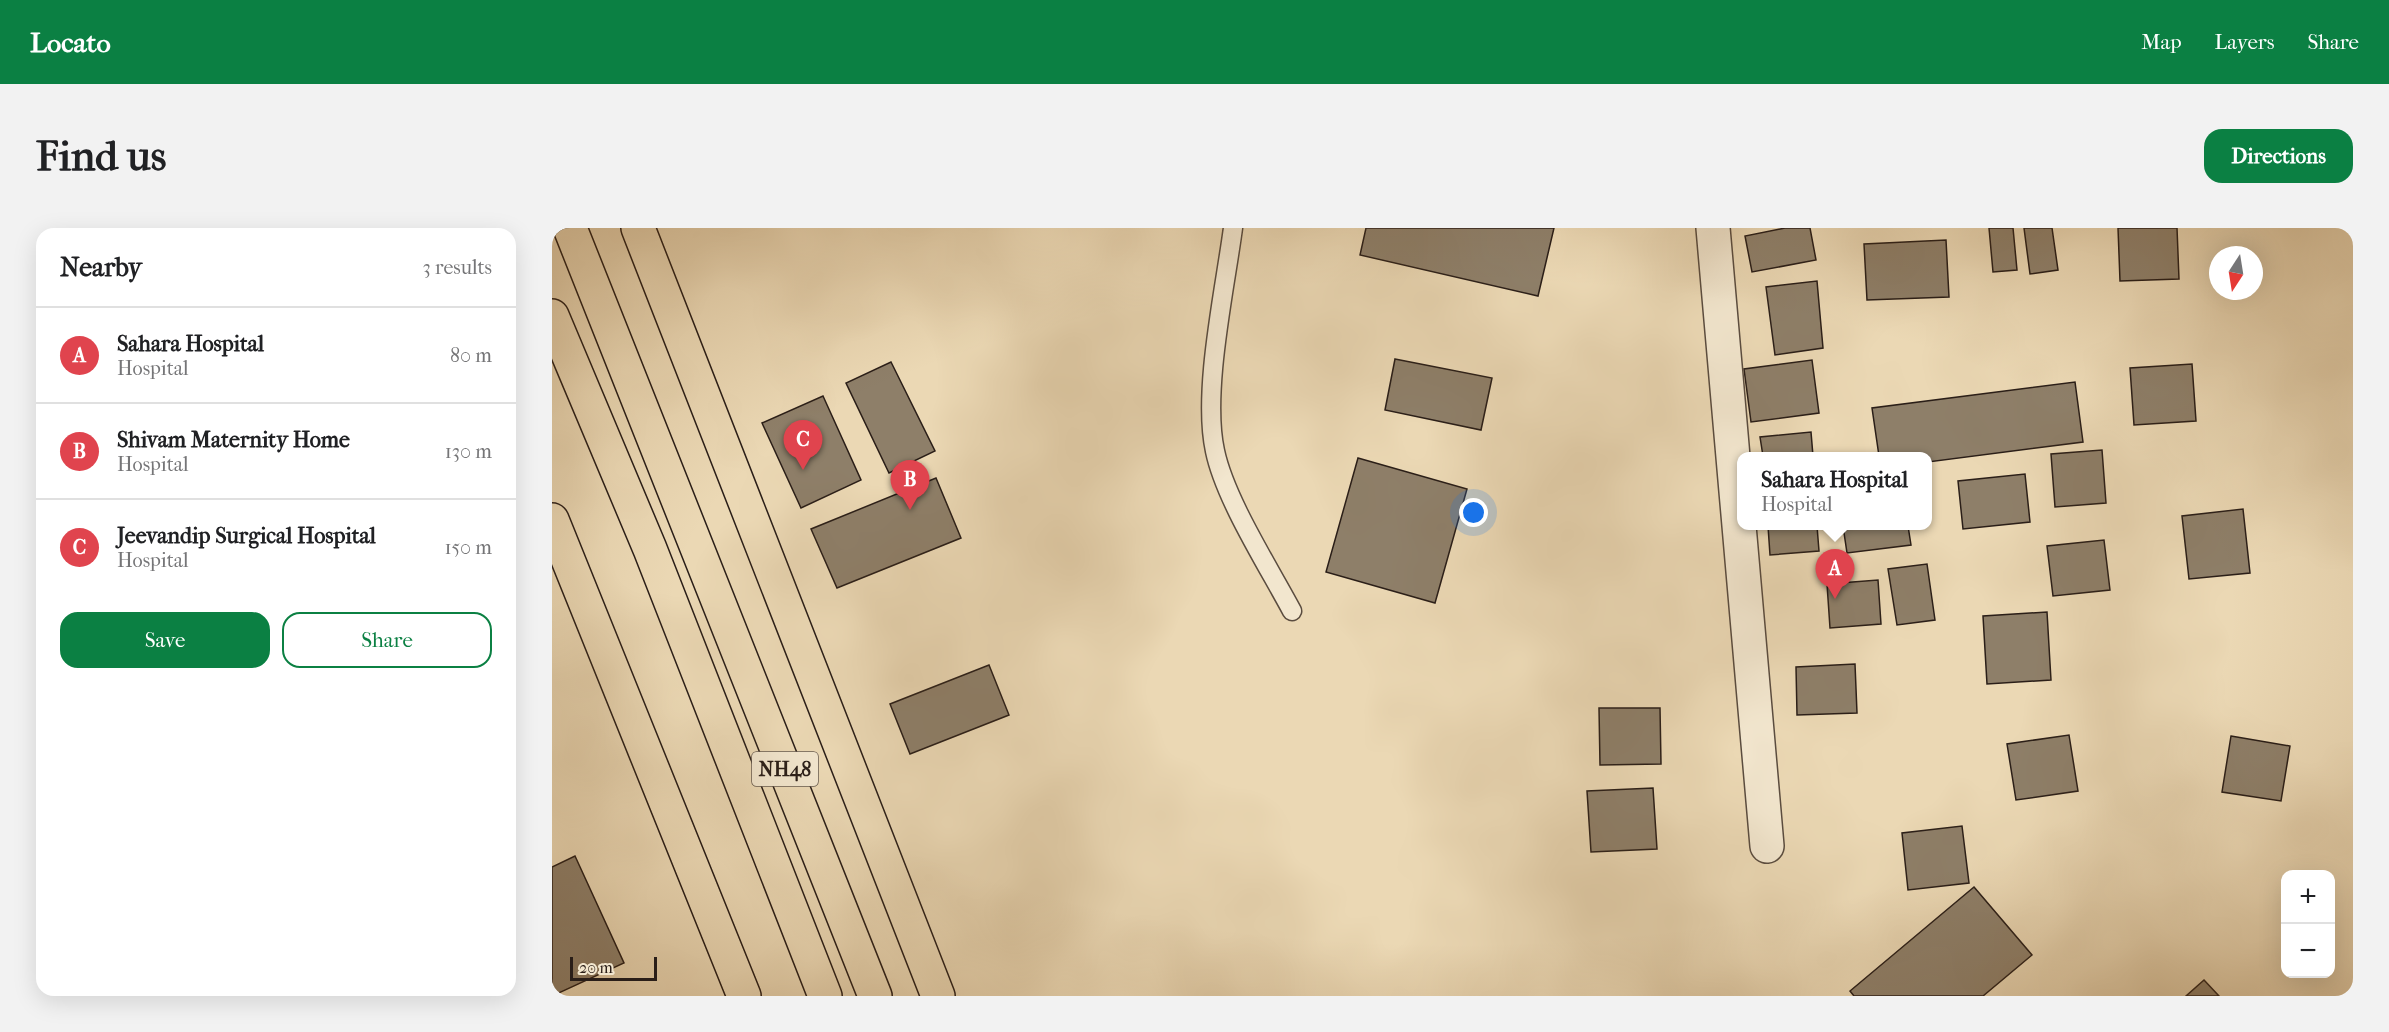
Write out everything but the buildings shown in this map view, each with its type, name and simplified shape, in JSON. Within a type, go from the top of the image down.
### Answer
[{"type":"highway","name":"NH48","points":[[570,228],[875,996]]},
{"type":"highway","points":[[638,228],[938,996]]},
{"type":"highway","name":"NH48","points":[[552,316],[650,549],[825,996]]},
{"type":"highway","points":[[552,520],[744,996]]},
{"type":"street","points":[[1713,228],[1737,503]]},
{"type":"street","points":[[1739,530],[1767,846]]},
{"type":"lane","points":[[1233,228],[1215,360],[1212,404],[1215,450],[1231,495],[1292,611]]},
{"type":"place","name":"Jeevandip Surgical Hospital","points":[[803,470]]},
{"type":"place","name":"Shivam Maternity Home","points":[[910,510]]},
{"type":"place","name":"Sahara Hospital","points":[[1835,599]]}]
